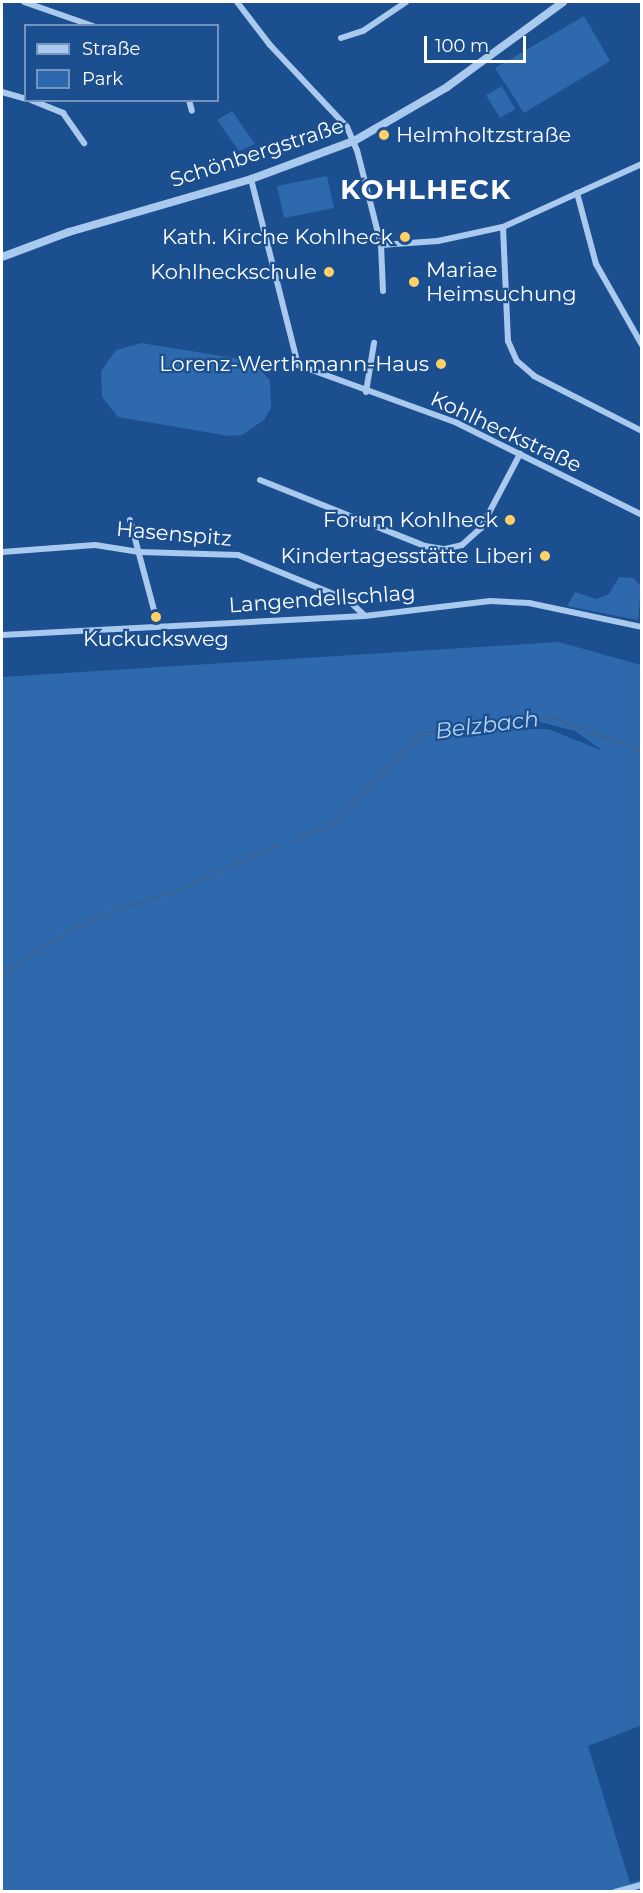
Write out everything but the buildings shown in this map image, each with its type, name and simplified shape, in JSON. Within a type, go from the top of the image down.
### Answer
[{"type":"street","points":[[24,2],[87,24]]},
{"type":"street","points":[[237,2],[270,45],[344,122],[354,141],[381,245],[382,291]]},
{"type":"street","points":[[341,38],[363,31],[406,2]]},
{"type":"street","name":"Schönbergstraße","points":[[2,257],[69,232],[251,179],[354,141],[447,87],[563,2]]},
{"type":"street","points":[[2,92],[24,98]]},
{"type":"street","points":[[36,102],[63,113],[84,143]]},
{"type":"street","points":[[190,102],[192,111]]},
{"type":"street","points":[[381,245],[438,241],[503,227],[642,164]]},
{"type":"street","name":"Kohlheckstraße","points":[[251,179],[295,359],[304,370],[457,423],[642,515]]},
{"type":"street","points":[[577,194],[596,264],[642,345]]},
{"type":"street","points":[[503,227],[507,334],[517,362],[534,376],[642,431]]},
{"type":"street","points":[[366,392],[374,343]]},
{"type":"street","points":[[260,480],[425,546],[445,549],[462,544],[481,528],[520,454]]},
{"type":"street","points":[[130,520],[158,626]]},
{"type":"street","name":"Hasenspitz","points":[[2,552],[95,545],[139,552],[238,555],[348,600],[365,616]]},
{"type":"street","name":"Langendellschlag","points":[[2,635],[365,616],[507,601],[642,627]]},
{"type":"street","points":[[615,1892],[642,1885]]},
{"type":"green space","points":[[584,16],[610,61],[524,113],[495,68]]},
{"type":"green space","points":[[502,86],[515,109],[500,118],[486,95]]},
{"type":"green space","points":[[232,111],[255,144],[239,151],[217,120]]},
{"type":"green space","points":[[327,176],[334,208],[284,218],[277,186]]},
{"type":"green space","points":[[141,343],[253,361],[270,381],[271,408],[264,420],[242,435],[229,436],[118,417],[102,397],[101,371],[116,350]]},
{"type":"green space","points":[[619,577],[634,578],[641,587],[638,620],[567,606],[575,592],[596,599],[609,594]]},
{"type":"green space","points":[[559,642],[641,665],[641,765],[635,763],[642,766],[642,1725],[588,1746],[630,1883],[641,1880],[641,1891],[2,1891],[2,677]],"holes":[[[528,719],[575,731],[603,751],[548,729],[469,729]]]},
{"type":"waterway","name":"Belzbach","points":[[295,840],[334,823],[422,733],[552,717],[642,752]]},
{"type":"waterway","name":"Belzbach","points":[[2,975],[69,931],[112,911],[169,894],[279,845]]},
{"type":"place","name":"Helmholtzstraße","points":[[384,135]]},
{"type":"place","name":"Kath. Kirche Kohlheck","points":[[405,237]]},
{"type":"place","name":"Kohlheckschule","points":[[329,272]]},
{"type":"place","name":"Mariae Heimsuchung","points":[[414,282]]},
{"type":"place","name":"Lorenz-Werthmann-Haus","points":[[441,364]]},
{"type":"place","name":"Forum Kohlheck","points":[[510,520]]},
{"type":"place","name":"Kindertagesstätte Liberi","points":[[545,556]]},
{"type":"place","name":"Kuckucksweg","points":[[156,617]]},
{"type":"district","name":"KOHLHECK","points":[[426,190]]}]
